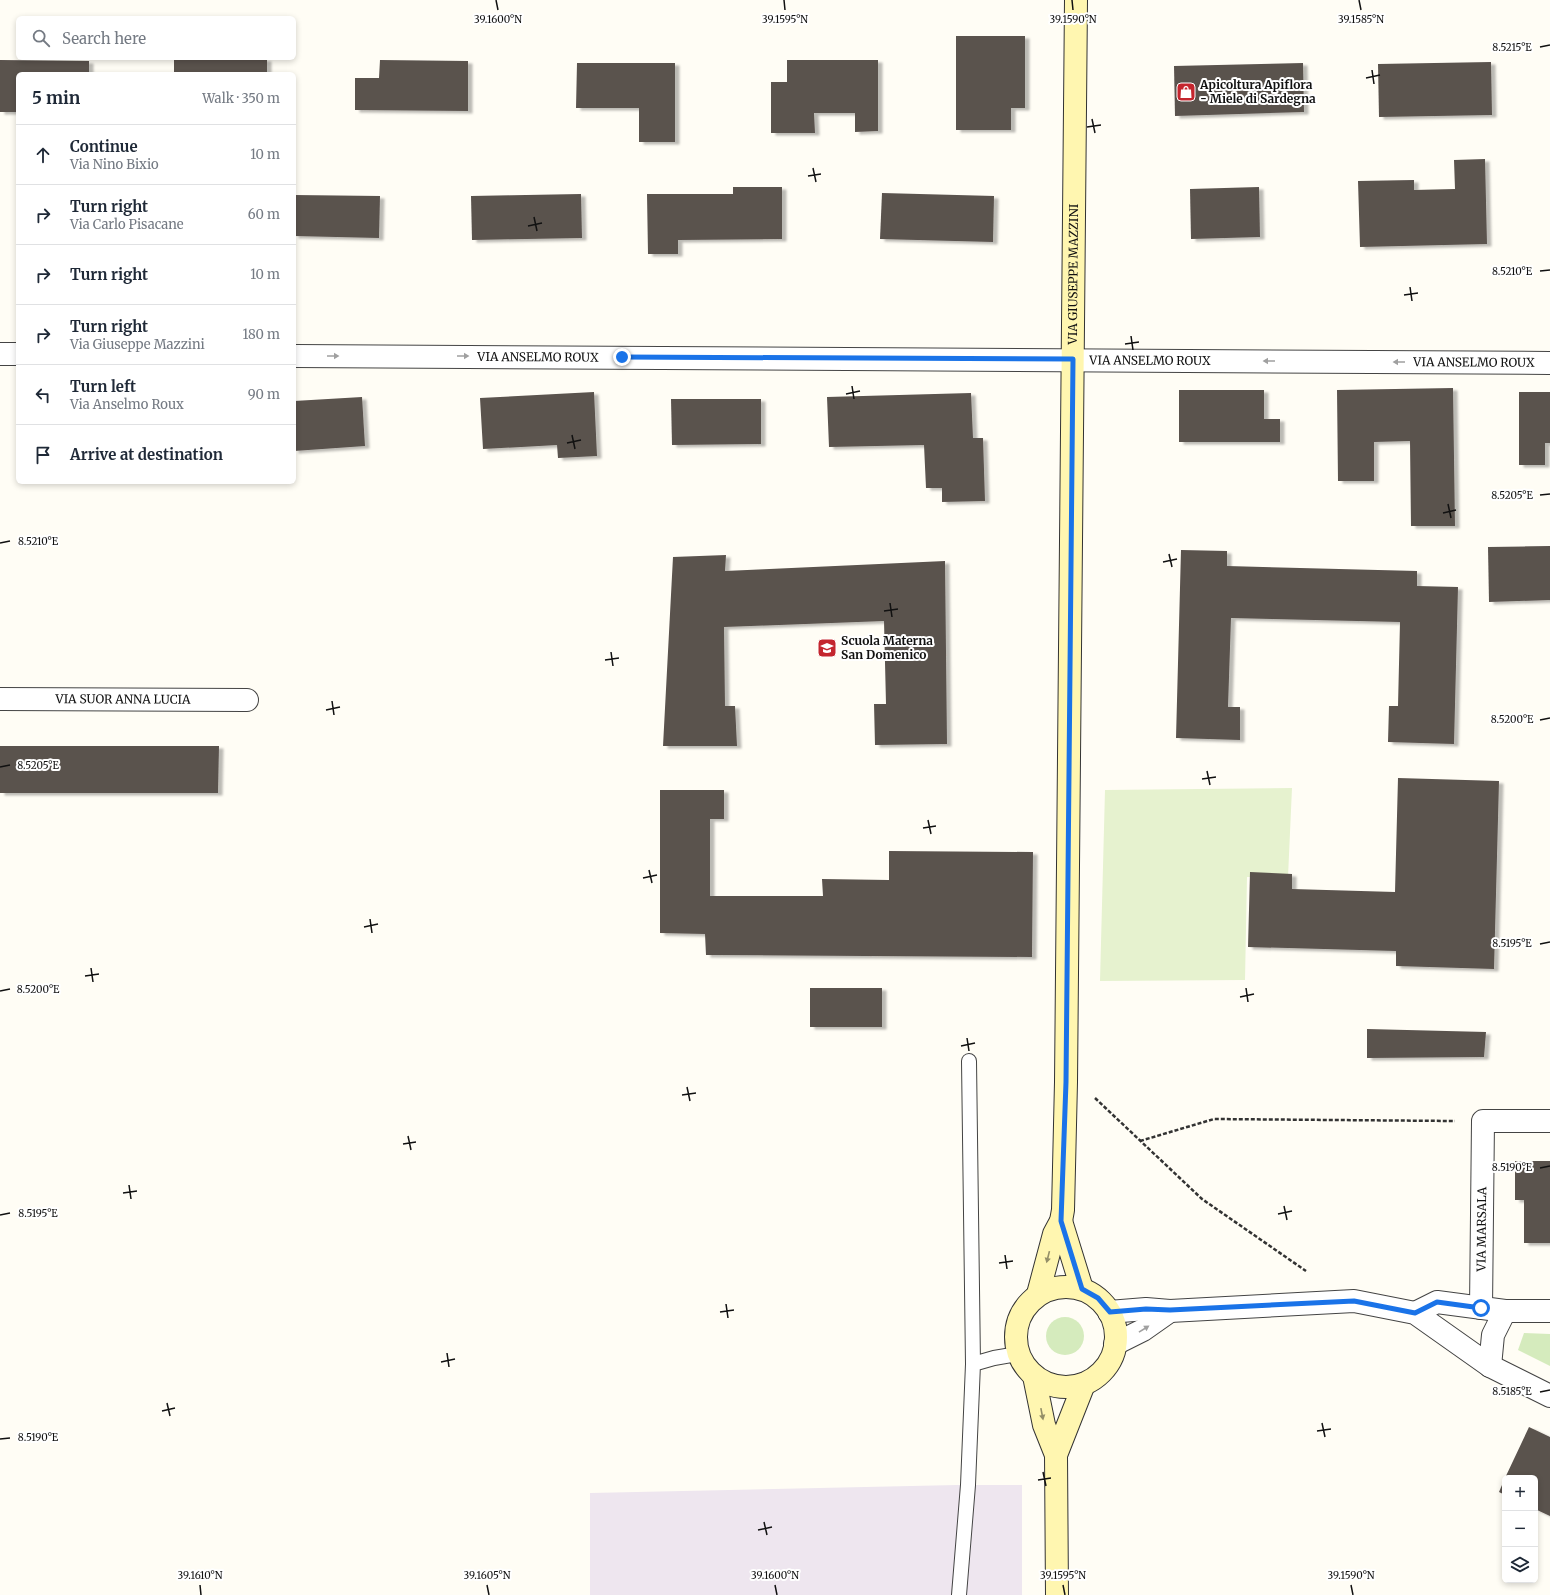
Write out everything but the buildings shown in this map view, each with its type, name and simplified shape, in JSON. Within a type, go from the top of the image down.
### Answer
[{"type":"street","name":"VIA GIUSEPPE MAZZINI","points":[[1076,0],[1066,1082],[1061,1221],[1082,1289]]},
{"type":"street","points":[[0,354],[16,354]]},
{"type":"street","name":"VIA ANSELMO ROUX","points":[[296,356],[1073,359],[1550,363]]},
{"type":"street","name":"VIA SUOR ANNA LUCIA","points":[[0,699],[247,700]]},
{"type":"street","points":[[1483,1121],[1550,1121]]},
{"type":"street","name":"VIA MARSALA","points":[[1481,1308],[1483,1121]]},
{"type":"street","name":"VIA GIUSEPPE MAZZINI","points":[[1038,1294],[1054,1234],[1061,1221]]},
{"type":"street","points":[[1067,1286],[1082,1289],[1098,1298],[1110,1312],[1115,1327],[1115,1344],[1111,1358],[1102,1371],[1084,1384],[1071,1387],[1045,1383],[1034,1376],[1025,1366],[1018,1354],[1016,1327],[1020,1315],[1028,1303],[1038,1294],[1052,1288],[1067,1286]]},
{"type":"street","points":[[1110,1312],[1146,1309],[1170,1310],[1354,1301],[1415,1313],[1490,1366],[1550,1396]]},
{"type":"street","points":[[1415,1313],[1437,1302],[1505,1311],[1550,1310]]},
{"type":"street","points":[[1115,1344],[1143,1330],[1170,1310]]},
{"type":"street","points":[[1490,1366],[1494,1335],[1505,1311]]},
{"type":"street","points":[[1034,1376],[1044,1425],[1056,1455],[1057,1595]]},
{"type":"street","points":[[1056,1455],[1084,1384]]},
{"type":"lane","points":[[959,1595],[968,1486],[973,1364],[969,1061]]},
{"type":"lane","points":[[973,1364],[994,1358],[1018,1354]]},
{"type":"path","points":[[1066,1082],[1086,1090],[1202,1199],[1306,1271]]},
{"type":"path","points":[[1140,1141],[1214,1119],[1483,1121]]},
{"type":"shaded area","points":[[957,1485],[1022,1485],[1022,1595],[590,1595],[590,1493]]},
{"type":"green space","points":[[1292,788],[1288,877],[1247,877],[1245,980],[1100,981],[1105,790]]},
{"type":"green space","points":[[1061,1317],[1069,1317],[1076,1320],[1081,1325],[1084,1336],[1081,1347],[1076,1352],[1069,1355],[1061,1355],[1054,1352],[1049,1347],[1046,1340],[1046,1332],[1049,1325],[1054,1320]]},
{"type":"green space","points":[[1524,1333],[1550,1334],[1550,1366],[1518,1350]]},
{"type":"place","name":"Apicoltura Apiflora - Miele di Sardegna","points":[[1186,92]]},
{"type":"place","name":"Scuola Materna San Domenico","points":[[827,648]]},
{"type":"route","points":[[622,357],[1073,359],[1066,1082],[1063,1210],[1061,1221],[1082,1289],[1098,1298],[1110,1312],[1146,1309],[1170,1310],[1354,1301],[1415,1313],[1437,1302],[1481,1308]]}]
